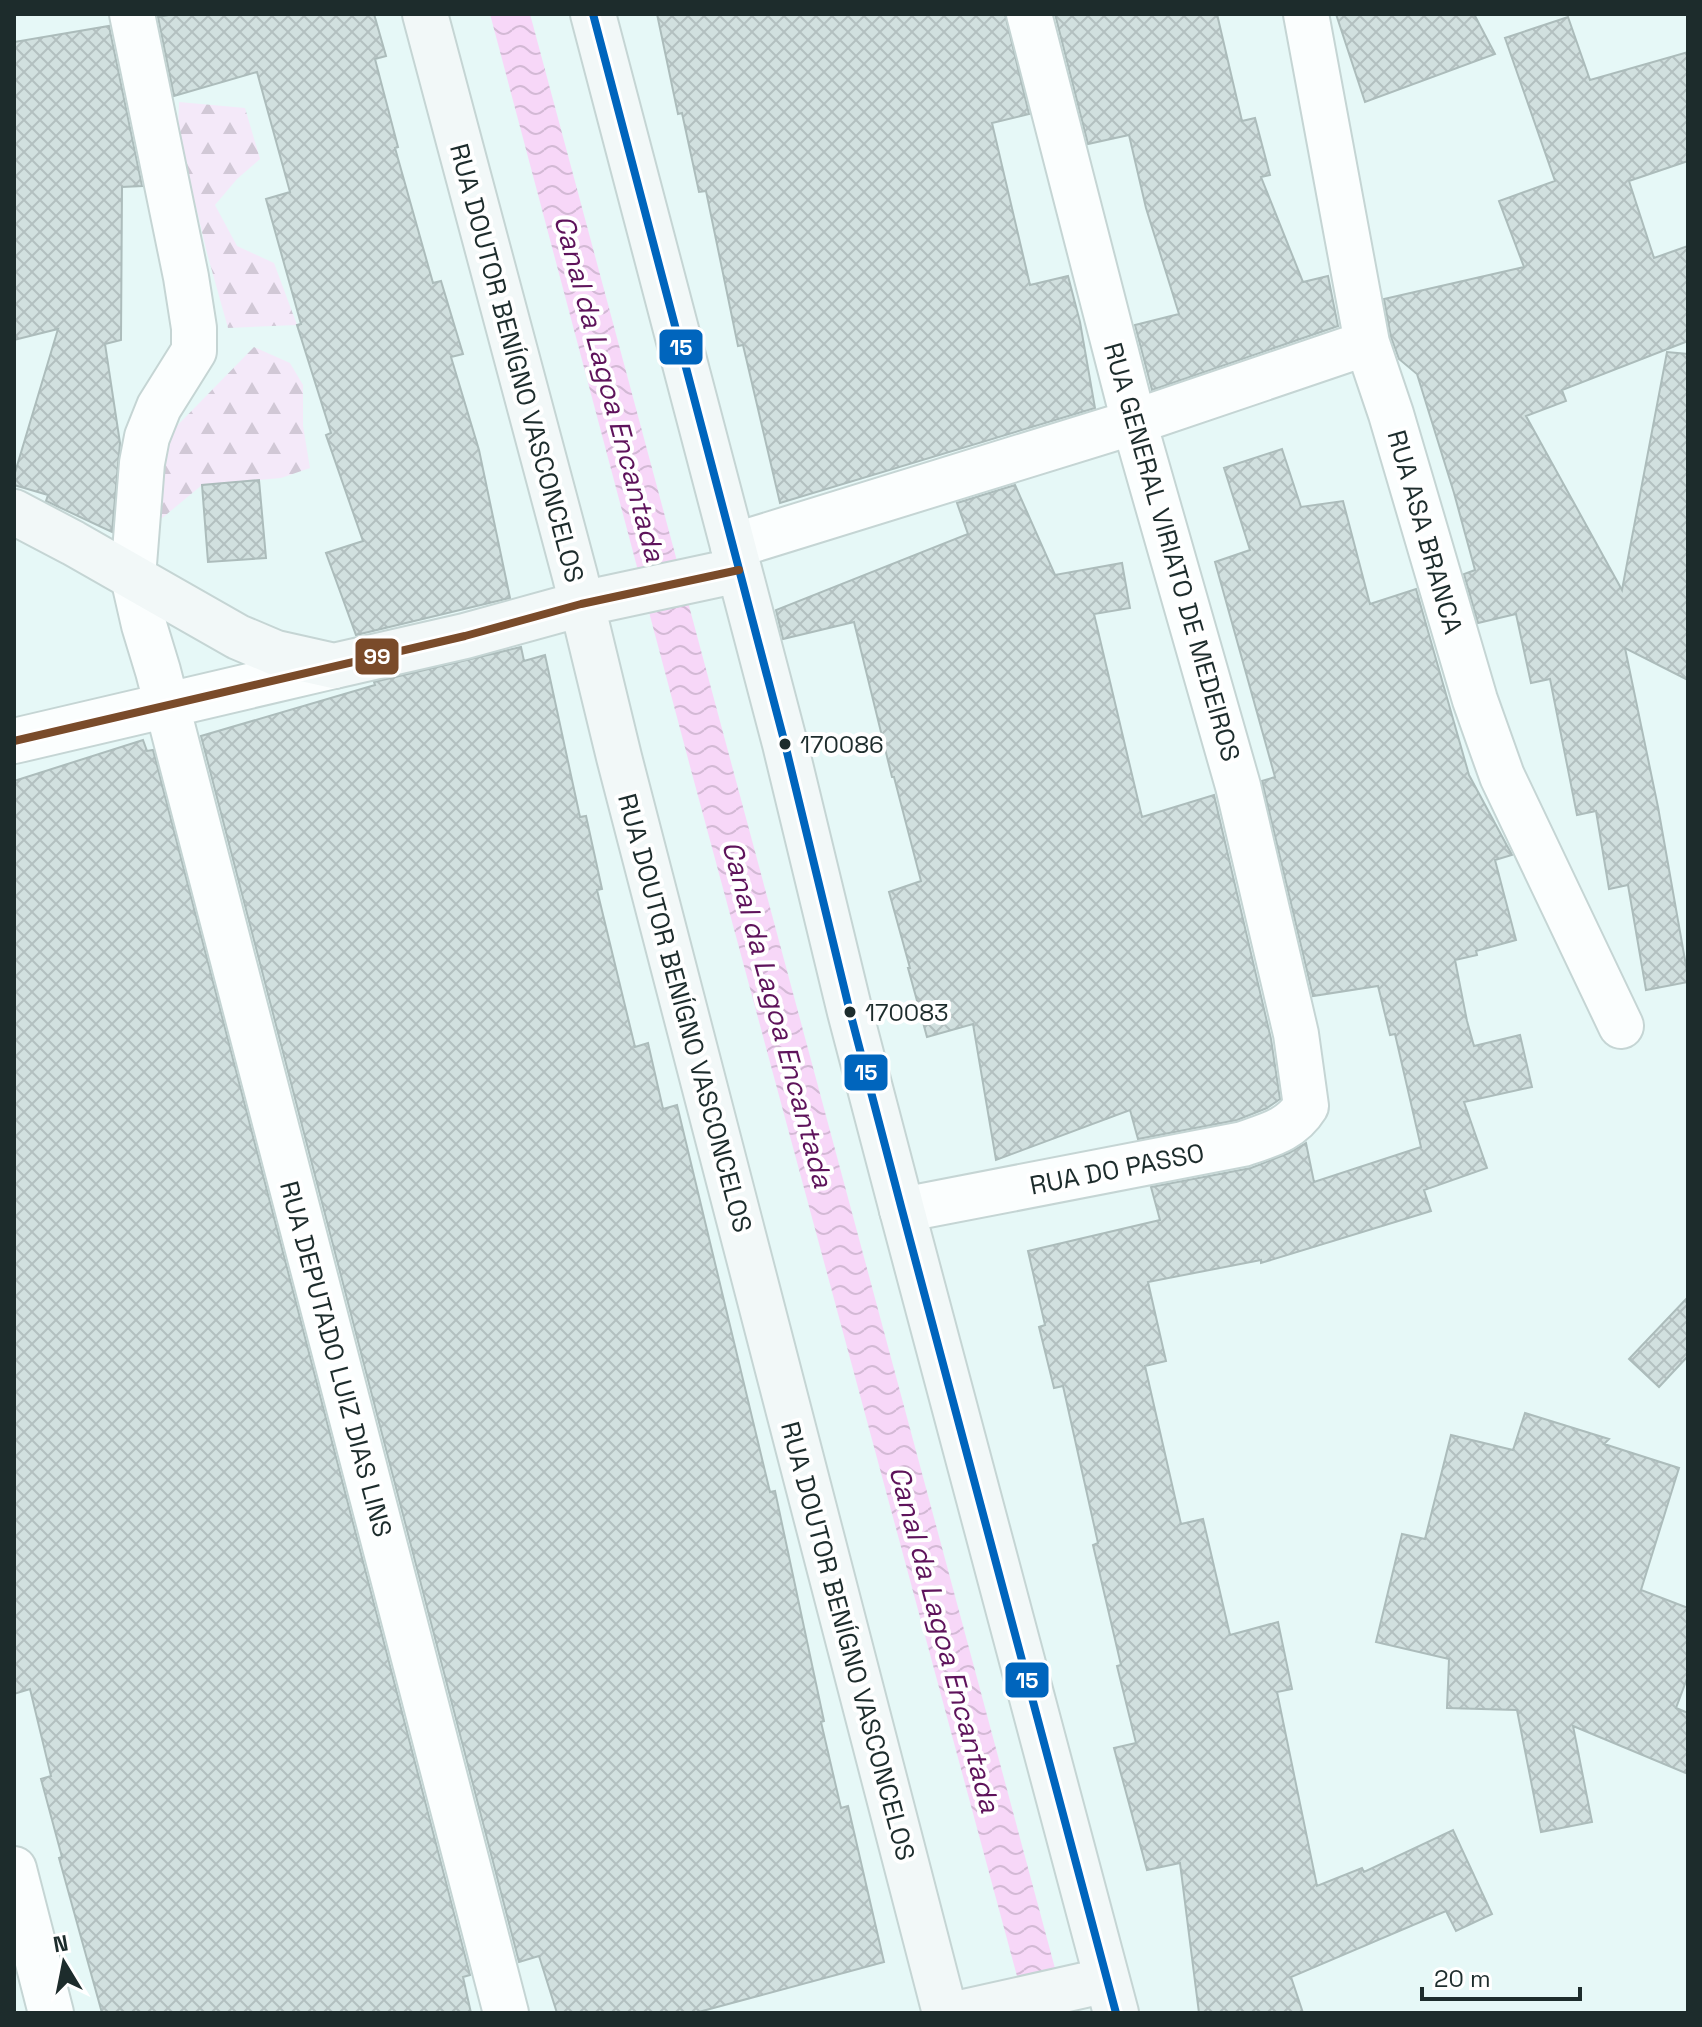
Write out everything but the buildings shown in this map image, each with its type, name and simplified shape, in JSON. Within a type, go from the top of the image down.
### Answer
[{"type":"main road","name":"RUA DOUTOR BENÍGNO VASCONCELOS","points":[[425,14],[593,601],[619,757],[945,2013]]},
{"type":"main road","points":[[593,14],[729,563],[785,744],[850,1012],[1112,1996],[960,2013]]},
{"type":"main road","points":[[14,512],[238,637],[276,653],[334,666],[465,636],[729,563]]},
{"type":"street","name":"RUA DEPUTADO LUIZ DIAS LINS","points":[[132,14],[186,277],[195,339],[190,362],[159,407],[147,437],[139,487],[133,577],[506,2013]]},
{"type":"street","name":"RUA GENERAL VIRIATO DE MEDEIROS","points":[[1029,14],[1134,422],[1238,786],[1296,1034],[1305,1093]]},
{"type":"street","name":"RUA ASA BRANCA","points":[[1306,14],[1367,343],[1391,414],[1475,700],[1502,776],[1621,1026]]},
{"type":"street","points":[[729,563],[1367,343]]},
{"type":"street","points":[[14,741],[334,666]]},
{"type":"street","name":"RUA DO PASSO","points":[[902,1210],[1243,1144],[1286,1128],[1306,1106],[1305,1093]]},
{"type":"street","points":[[14,1869],[51,2013]]},
{"type":"green space","points":[[179,102],[245,108],[260,159],[237,179],[215,205],[237,246],[274,263],[297,325],[228,328],[178,131]]},
{"type":"green space","points":[[254,347],[290,363],[303,385],[303,426],[310,468],[281,478],[202,485],[161,519],[167,436]]},
{"type":"water","name":"Canal da Lagoa Encantada","points":[[490,14],[530,14],[1067,2013],[1027,2013]]},
{"type":"transit line","name":"15","points":[[593,14],[785,744],[850,1012],[1116,2013]]},
{"type":"transit line","name":"99","points":[[14,741],[465,636],[581,604],[739,570]]},
{"type":"place","name":"170086","points":[[785,744]]},
{"type":"place","name":"170083","points":[[850,1012]]}]
